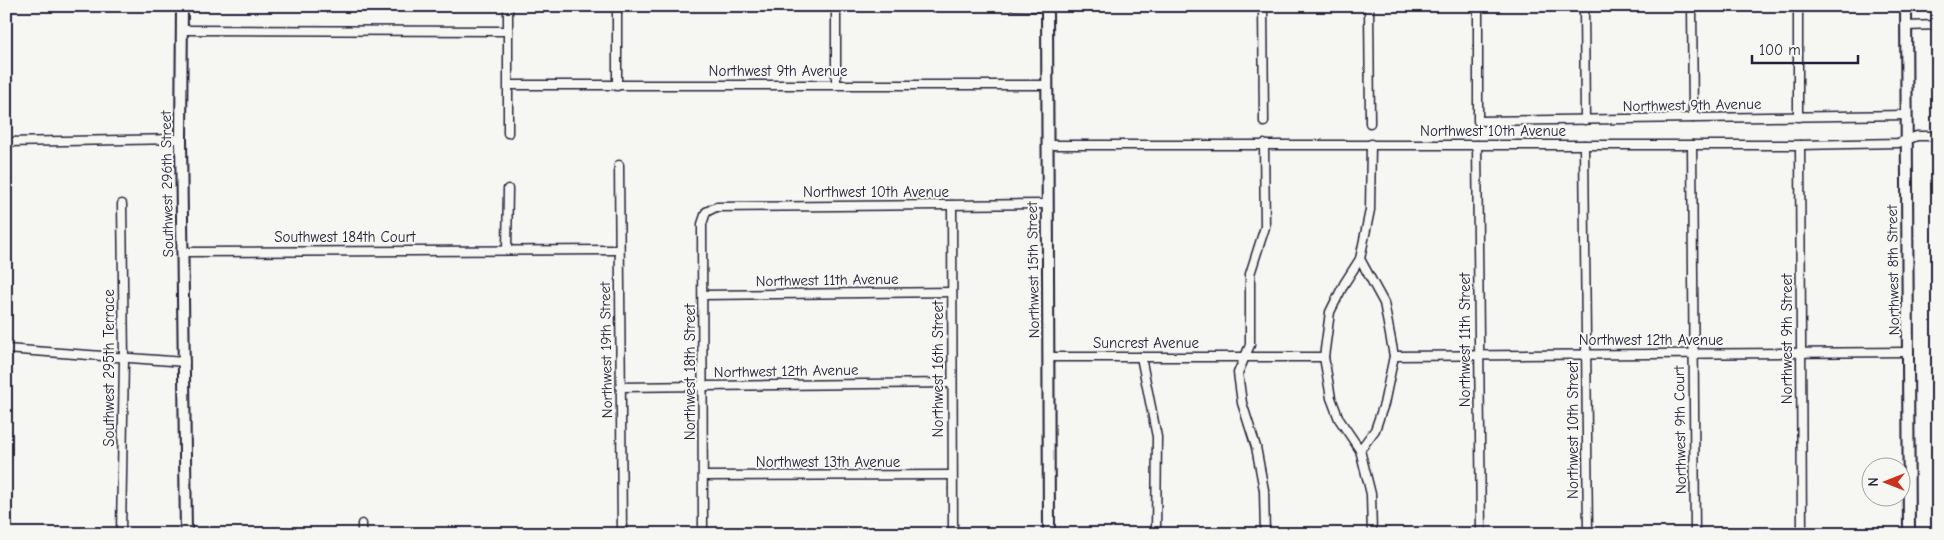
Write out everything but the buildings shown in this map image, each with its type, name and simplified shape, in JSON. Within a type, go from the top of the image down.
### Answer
[{"type":"street","name":"Southwest 296th Street","points":[[182,6],[181,139],[186,534]]},
{"type":"street","points":[[508,6],[508,133]]},
{"type":"street","points":[[617,6],[618,86]]},
{"type":"street","points":[[836,6],[836,84]]},
{"type":"street","points":[[1014,6],[1047,6]]},
{"type":"street","name":"Northwest 15th Street","points":[[1047,6],[1049,534]]},
{"type":"street","points":[[1263,6],[1264,122]]},
{"type":"street","points":[[1369,6],[1370,123]]},
{"type":"street","name":"Northwest 9th Avenue","points":[[1478,6],[1478,121],[1906,115]]},
{"type":"street","points":[[1584,6],[1585,120]]},
{"type":"street","points":[[1692,6],[1693,118]]},
{"type":"street","points":[[1798,6],[1798,117]]},
{"type":"street","name":"Northwest 8th Street","points":[[1906,6],[1909,534]]},
{"type":"street","points":[[1906,26],[1938,25]]},
{"type":"street","points":[[182,30],[508,31]]},
{"type":"street","name":"Northwest 9th Avenue","points":[[509,85],[1047,85]]},
{"type":"street","name":"Northwest 10th Avenue","points":[[1048,145],[1800,145],[1898,143],[1917,136],[1938,136]]},
{"type":"street","points":[[6,142],[181,139]]},
{"type":"street","points":[[1264,144],[1265,227],[1250,274],[1250,345],[1238,373],[1242,403],[1256,446],[1264,490],[1265,534]]},
{"type":"street","points":[[1371,144],[1370,210],[1360,259],[1344,284],[1330,312],[1324,357],[1331,398],[1339,419],[1360,450],[1371,494],[1372,534]]},
{"type":"street","name":"Northwest 11th Street","points":[[1478,145],[1481,534]]},
{"type":"street","name":"Northwest 10th Street","points":[[1584,145],[1588,534]]},
{"type":"street","name":"Northwest 9th Court","points":[[1692,145],[1695,534]]},
{"type":"street","name":"Northwest 9th Street","points":[[1800,145],[1802,534]]},
{"type":"street","name":"Northwest 19th Street","points":[[619,165],[618,250],[622,534]]},
{"type":"street","points":[[507,250],[508,188]]},
{"type":"street","name":"Southwest 295th Terrace","points":[[121,532],[124,359],[122,204]]},
{"type":"street","name":"Northwest 10th Avenue","points":[[706,212],[716,207],[1047,204]]},
{"type":"street","name":"Northwest 16th Street","points":[[952,205],[953,534]]},
{"type":"street","name":"Northwest 18th Street","points":[[703,534],[702,224],[706,212]]},
{"type":"street","name":"Southwest 184th Court","points":[[183,252],[618,250]]},
{"type":"street","points":[[1360,259],[1384,303],[1394,356],[1384,404],[1375,430],[1360,450]]},
{"type":"street","name":"Northwest 11th Avenue","points":[[703,295],[952,292]]},
{"type":"street","points":[[6,350],[185,362]]},
{"type":"street","name":"Northwest 12th Avenue","points":[[1394,356],[1909,352]]},
{"type":"street","name":"Suncrest Avenue","points":[[1049,357],[1324,357]]},
{"type":"street","points":[[1142,357],[1157,437],[1156,534]]},
{"type":"street","name":"Northwest 12th Avenue","points":[[620,387],[952,383]]},
{"type":"street","name":"Northwest 13th Avenue","points":[[704,476],[952,475]]},
{"type":"street","points":[[362,524],[362,534]]}]
